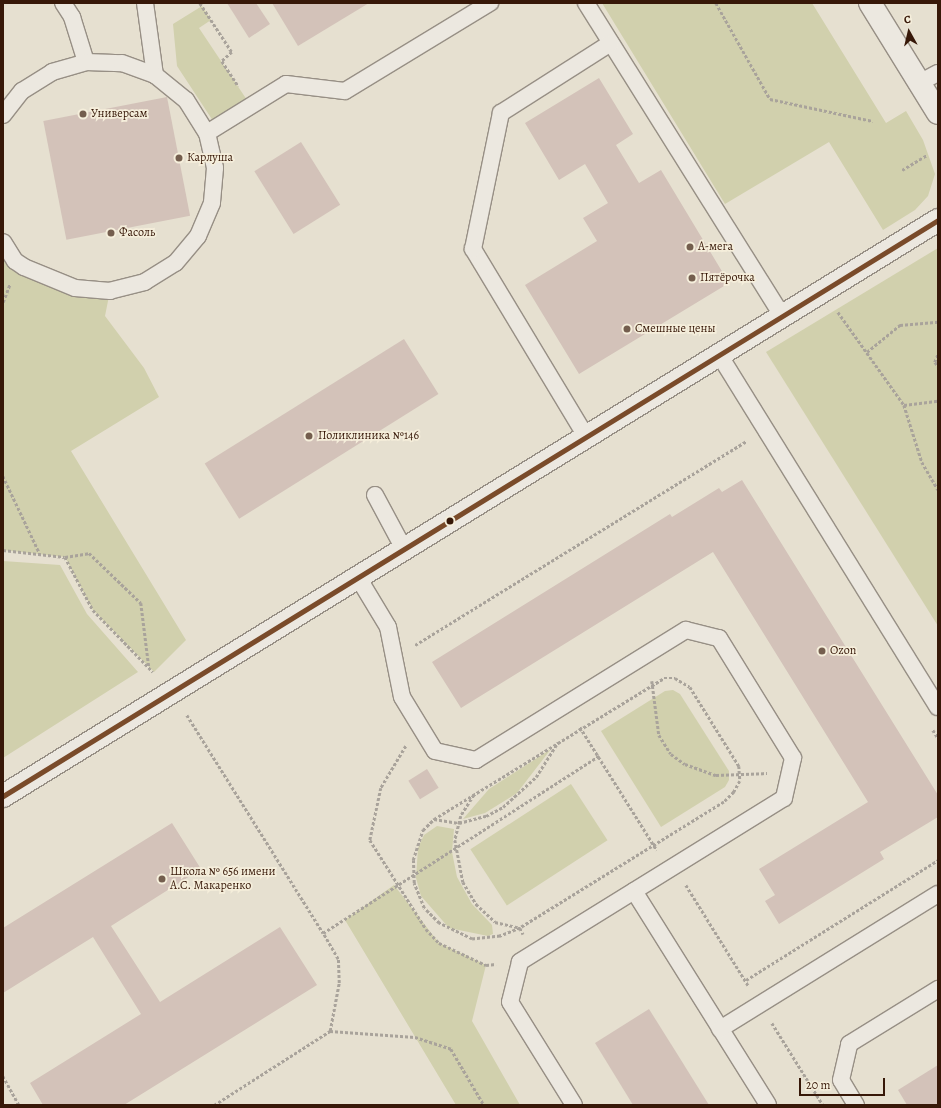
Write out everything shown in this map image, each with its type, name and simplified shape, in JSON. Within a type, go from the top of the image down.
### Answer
[{"type":"street","points":[[870,3],[938,113]]},
{"type":"street","points":[[3,796],[405,551],[938,220]]},
{"type":"lane","points":[[63,3],[72,17],[86,62]]},
{"type":"lane","points":[[207,133],[286,84],[345,91],[490,3]]},
{"type":"lane","points":[[586,3],[783,317]]},
{"type":"lane","points":[[150,5],[156,75]]},
{"type":"lane","points":[[587,438],[473,249],[501,113],[611,43]]},
{"type":"lane","points":[[3,115],[22,91],[52,72],[86,62],[122,63],[156,75],[186,100],[207,133],[215,168],[212,203],[198,236],[175,263],[145,282],[110,291],[74,288],[24,267],[15,261],[3,242]]},
{"type":"lane","points":[[919,83],[938,73]]},
{"type":"lane","points":[[720,356],[938,707]]},
{"type":"lane","points":[[375,495],[405,551]]},
{"type":"lane","points":[[359,579],[388,627],[402,697],[435,751],[476,760],[686,630],[719,638],[794,758],[784,798],[520,962],[510,1002],[574,1105]]},
{"type":"lane","points":[[634,891],[768,1105]]},
{"type":"lane","points":[[720,1029],[938,894]]},
{"type":"lane","points":[[856,1105],[841,1080],[849,1044],[938,989]]},
{"type":"path","points":[[200,3],[232,52],[222,61],[251,106]]},
{"type":"path","points":[[716,3],[770,99],[873,120]]},
{"type":"path","points":[[902,170],[927,155]]},
{"type":"path","points":[[838,312],[904,405],[922,462],[938,490]]},
{"type":"path","points":[[867,352],[900,325],[938,322]]},
{"type":"path","points":[[938,355],[935,362],[938,366]]},
{"type":"path","points":[[904,405],[938,400]]},
{"type":"path","points":[[394,658],[752,437],[763,425]]},
{"type":"path","points":[[3,476],[40,554]]},
{"type":"path","points":[[3,550],[65,557],[89,552],[141,603],[149,667]]},
{"type":"path","points":[[65,557],[93,610],[154,672]]},
{"type":"path","points":[[650,652],[652,682],[659,735],[671,754],[702,771],[740,776],[790,771]]},
{"type":"path","points":[[675,678],[690,687],[739,766],[740,776],[734,792],[724,802],[520,928],[486,939],[450,931],[424,908],[413,873],[416,845],[423,830],[434,819],[652,682],[675,678]]},
{"type":"path","points":[[566,704],[669,870]]},
{"type":"path","points":[[186,715],[338,959],[339,983],[330,1031]]},
{"type":"path","points":[[419,724],[381,788],[371,824],[370,840],[397,883],[440,944],[486,965],[501,962]]},
{"type":"path","points":[[434,819],[459,823],[486,816],[519,795],[558,741]]},
{"type":"path","points":[[323,933],[397,883],[599,756]]},
{"type":"path","points":[[474,794],[459,823],[455,847],[463,882],[476,904],[495,922],[520,928],[526,939]]},
{"type":"path","points":[[746,980],[938,860]]},
{"type":"path","points":[[214,1105],[330,1031],[415,1037],[451,1048],[484,1105]]},
{"type":"path","points":[[3,1076],[20,1105]]},
{"type":"green space","points":[[602,3],[812,3],[886,123],[906,111],[923,140],[935,174],[928,196],[915,210],[883,230],[829,142],[725,204]]},
{"type":"green space","points":[[202,6],[211,20],[199,28],[251,106],[217,127],[177,66],[173,24]]},
{"type":"green space","points":[[3,242],[15,261],[110,291],[105,316],[144,368],[159,397],[71,451],[186,640],[154,672],[93,610],[65,557],[3,550]]},
{"type":"green space","points":[[938,248],[938,626],[766,352]]},
{"type":"green space","points":[[3,561],[60,565],[87,614],[138,672],[3,758]]},
{"type":"green space","points":[[673,690],[680,694],[729,771],[729,780],[725,787],[661,827],[601,731],[665,691]]},
{"type":"green space","points":[[551,749],[517,793],[485,813],[463,819],[489,789]]},
{"type":"green space","points":[[571,784],[607,840],[507,906],[470,849]]},
{"type":"green space","points":[[437,826],[454,829],[452,852],[457,877],[472,904],[492,925],[493,934],[488,936],[449,928],[421,896],[416,878],[418,848],[424,835]]},
{"type":"green space","points":[[394,885],[439,943],[486,965],[472,1021],[520,1105],[456,1105],[345,920]]},
{"type":"building","points":[[227,3],[256,3],[270,24],[249,38]]},
{"type":"building","points":[[272,3],[369,3],[298,46]]},
{"type":"building","points":[[599,78],[633,134],[616,145],[639,183],[661,170],[729,283],[579,374],[525,285],[597,241],[583,218],[608,203],[585,164],[559,180],[525,123]]},
{"type":"building","points":[[167,97],[190,216],[66,240],[43,121]]},
{"type":"building","points":[[301,142],[340,205],[294,234],[254,171]]},
{"type":"building","points":[[404,339],[438,394],[239,519],[205,464]]},
{"type":"building","points":[[742,480],[938,795],[938,817],[880,852],[884,859],[779,924],[765,901],[775,895],[759,869],[868,802],[713,552],[461,708],[432,662],[670,514],[672,517],[719,488],[722,492]]},
{"type":"building","points":[[427,769],[439,788],[420,799],[408,781]]},
{"type":"building","points":[[172,823],[201,869],[111,926],[160,1002],[280,927],[317,985],[124,1105],[43,1105],[30,1083],[141,1014],[93,937],[3,993],[3,928]]},
{"type":"building","points":[[649,1009],[709,1105],[633,1105],[595,1043]]},
{"type":"building","points":[[938,1065],[938,1105],[907,1105],[898,1090]]},
{"type":"transit line","points":[[3,796],[938,220]]},
{"type":"place","name":"Универсам","points":[[83,114]]},
{"type":"place","name":"Карлуша","points":[[179,158]]},
{"type":"place","name":"Фасоль","points":[[111,233]]},
{"type":"place","name":"А-мега","points":[[690,247]]},
{"type":"place","name":"Пятёрочка","points":[[692,278]]},
{"type":"place","name":"Смешные цены","points":[[627,329]]},
{"type":"place","name":"Поликлиника №146","points":[[309,436]]},
{"type":"place","name":"Ozon","points":[[822,651]]},
{"type":"place","name":"Школа № 656 имени А.С. Макаренко","points":[[162,879]]}]
